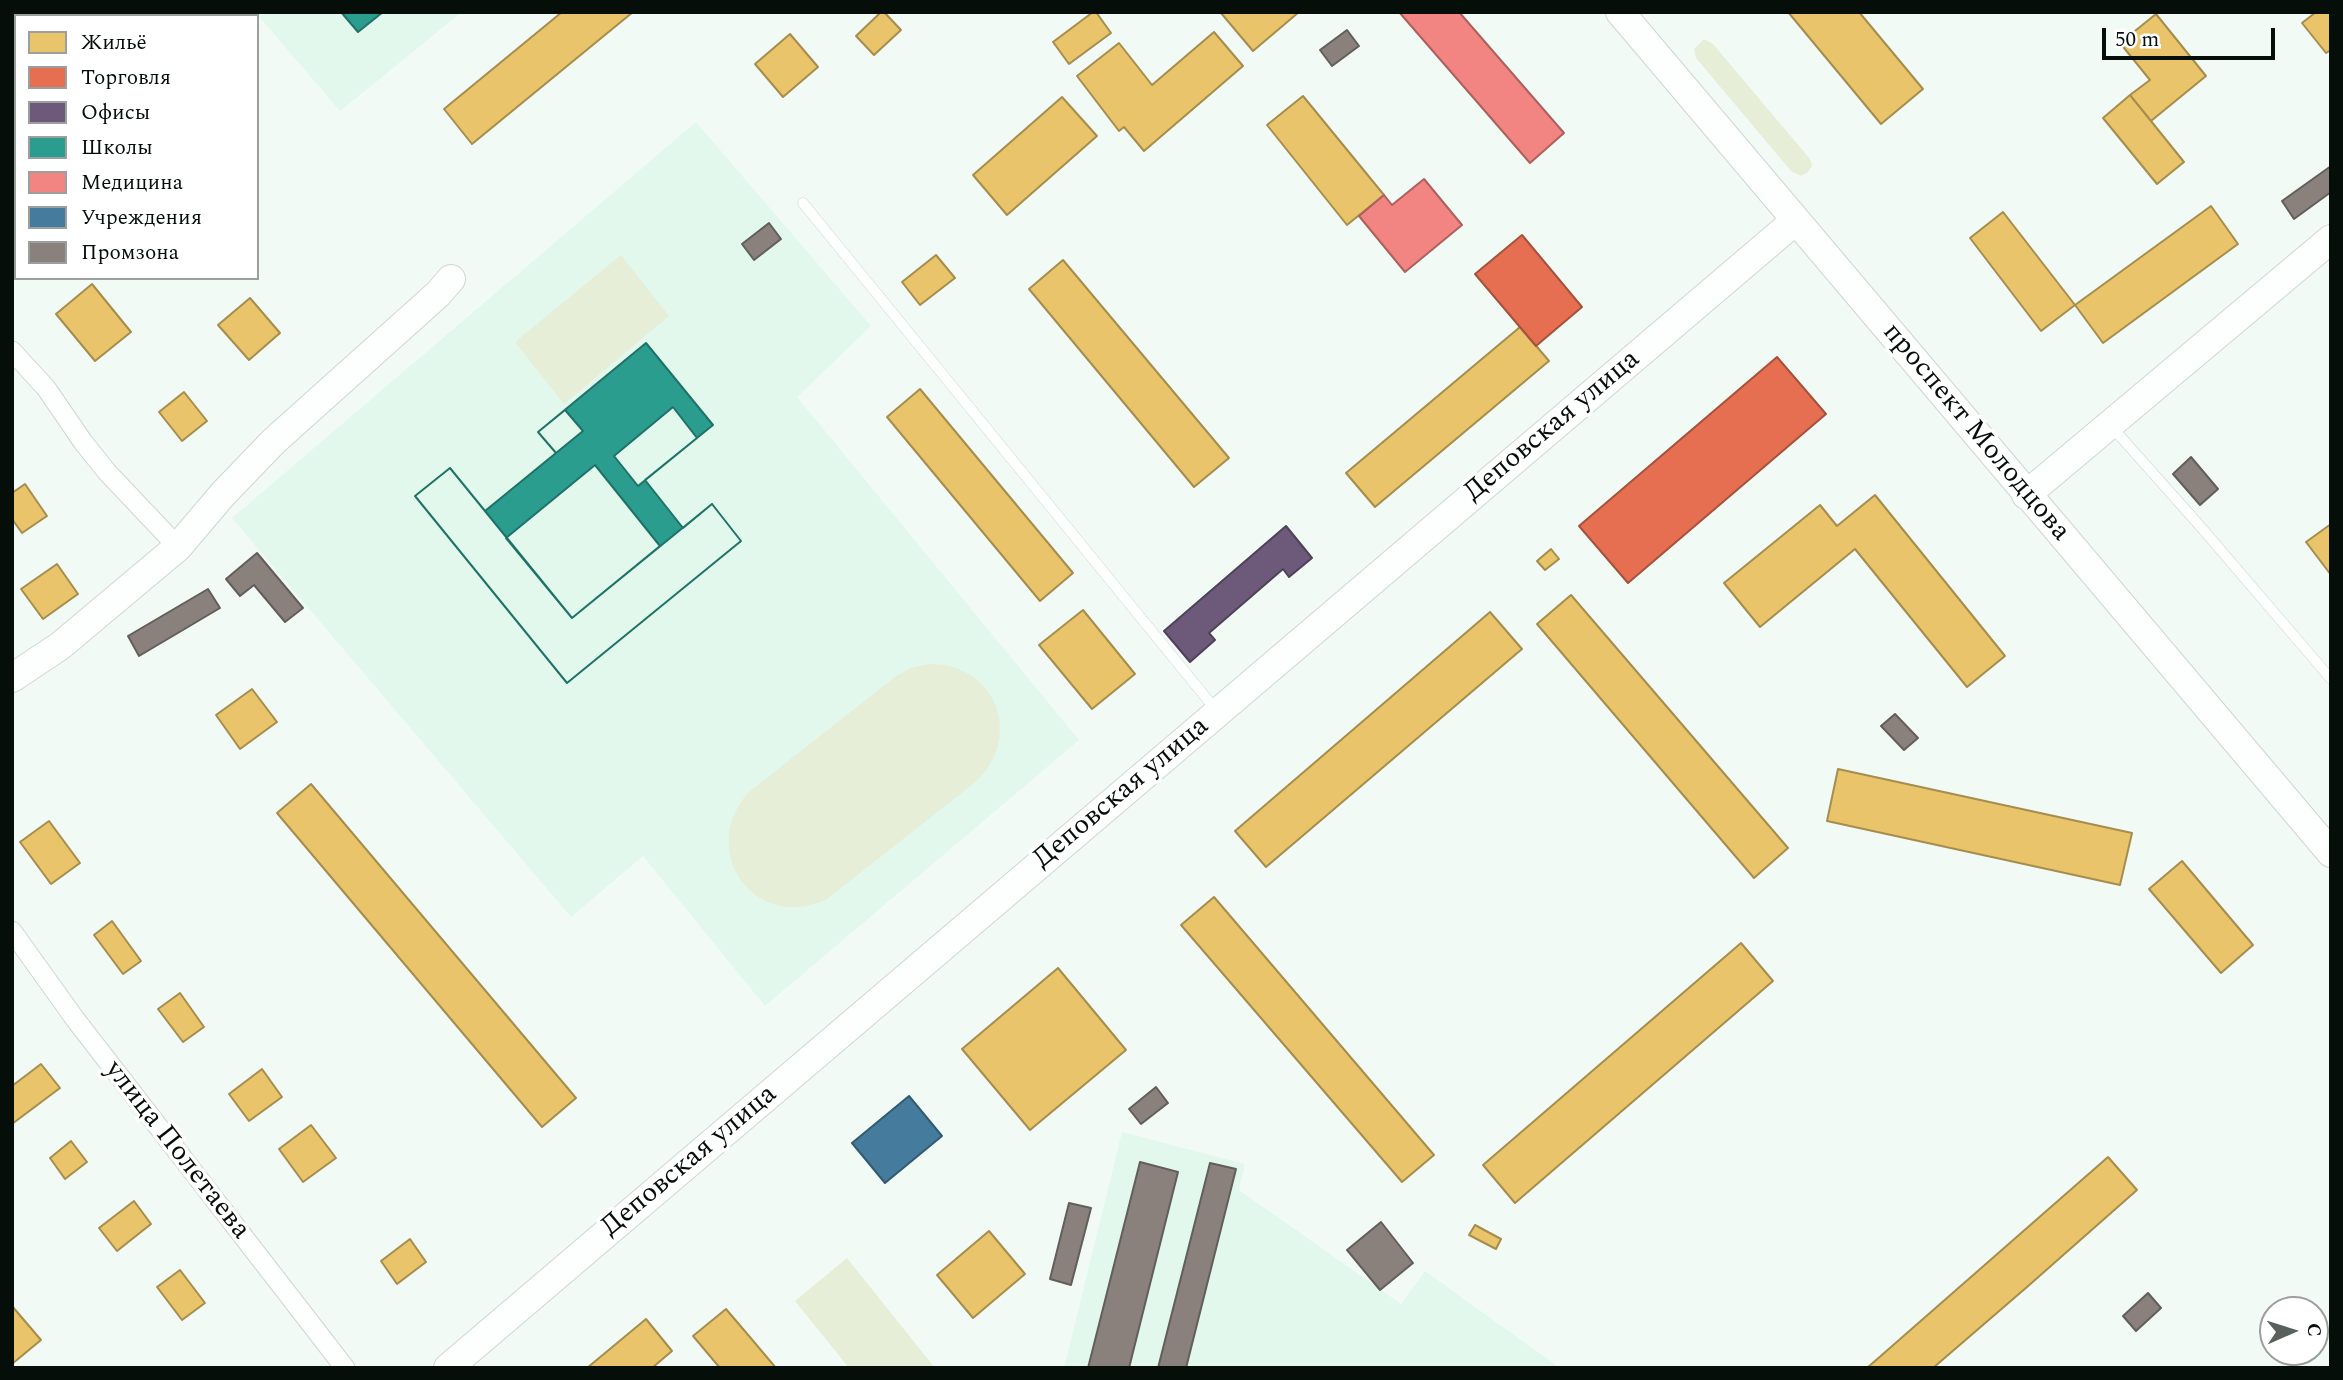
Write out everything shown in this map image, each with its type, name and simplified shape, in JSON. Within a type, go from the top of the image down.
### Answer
[{"type":"street","name":"проспект Молодцова","points":[[1620,12],[2331,853]]},
{"type":"street","name":"Деповская улица","points":[[448,1368],[1795,221]]},
{"type":"street","points":[[2026,495],[2331,239]]},
{"type":"street","points":[[12,678],[60,646],[178,547],[223,494],[274,441],[438,294],[451,279]]},
{"type":"street","points":[[12,351],[46,388],[107,472],[178,547]]},
{"type":"street","name":"улица Полетаева","points":[[12,931],[75,1019],[345,1368]]},
{"type":"lane","points":[[803,203],[1218,712]]},
{"type":"lane","points":[[2110,425],[2331,679]]},
{"type":"shaded area","points":[[255,12],[462,12],[340,111]]},
{"type":"shaded area","points":[[1703,40],[1713,44],[1810,159],[1812,166],[1808,172],[1801,176],[1791,171],[1696,58],[1694,49]]},
{"type":"shaded area","points":[[696,122],[871,326],[797,397],[1079,740],[765,1006],[643,856],[571,917],[232,518]]},
{"type":"shaded area","points":[[621,255],[669,316],[564,404],[515,342]]},
{"type":"shaded area","points":[[928,664],[952,667],[971,676],[986,689],[996,706],[1000,726],[998,746],[989,766],[973,784],[827,899],[801,907],[777,905],[757,896],[741,880],[731,861],[729,838],[734,815],[749,792],[896,676],[911,668]]},
{"type":"shaded area","points":[[1122,1132],[1245,1164],[1239,1190],[1401,1304],[1425,1271],[1560,1368],[1064,1368]]},
{"type":"shaded area","points":[[847,1258],[935,1368],[849,1368],[795,1301]]},
{"type":"building: Жильё","points":[[562,12],[633,12],[472,144],[444,109]]},
{"type":"building: Жильё","points":[[881,12],[901,30],[874,55],[856,36]]},
{"type":"building: Жильё","points":[[1096,12],[1111,33],[1069,64],[1053,42]]},
{"type":"building: Жильё","points":[[1222,12],[1299,12],[1253,51]]},
{"type":"building: Жильё","points":[[1788,12],[1859,12],[1923,89],[1881,124]]},
{"type":"building: Жильё","points":[[2316,12],[2331,12],[2331,50],[2326,53],[2302,23]]},
{"type":"building: Жильё","points":[[2156,14],[2206,76],[2151,121],[2130,95],[2150,80],[2120,43]]},
{"type":"building: Жильё","points":[[1214,32],[1243,66],[1144,151],[1124,127],[1119,131],[1077,76],[1119,43],[1152,85]]},
{"type":"building: Жильё","points":[[790,34],[818,67],[783,97],[755,64]]},
{"type":"building: Жильё","points":[[2130,95],[2184,162],[2157,184],[2103,118]]},
{"type":"building: Жильё","points":[[1303,96],[1384,195],[1347,225],[1267,125]]},
{"type":"building: Жильё","points":[[1062,97],[1097,136],[1007,215],[973,175]]},
{"type":"building: Жильё","points":[[2211,206],[2238,244],[2103,343],[2075,305]]},
{"type":"building: Жильё","points":[[2003,212],[2075,305],[2041,331],[1970,238]]},
{"type":"building: Жильё","points":[[936,255],[955,278],[920,305],[902,282]]},
{"type":"building: Жильё","points":[[1063,260],[1229,458],[1194,487],[1029,289]]},
{"type":"building: Жильё","points":[[92,284],[131,332],[95,361],[56,314]]},
{"type":"building: Жильё","points":[[250,298],[280,333],[249,360],[218,325]]},
{"type":"building: Жильё","points":[[1520,327],[1549,361],[1375,507],[1346,473]]},
{"type":"building: Жильё","points":[[920,389],[1073,573],[1040,601],[887,417]]},
{"type":"building: Жильё","points":[[184,392],[207,421],[182,441],[159,412]]},
{"type":"building: Жильё","points":[[25,484],[47,516],[22,533],[12,519],[12,493]]},
{"type":"building: Жильё","points":[[1875,495],[2005,656],[1967,687],[1855,549],[1760,627],[1724,583],[1820,505],[1837,526]]},
{"type":"building: Жильё","points":[[2331,524],[2331,575],[2306,542]]},
{"type":"building: Жильё","points":[[1551,549],[1559,559],[1545,570],[1537,561]]},
{"type":"building: Жильё","points":[[57,564],[78,594],[43,619],[21,589]]},
{"type":"building: Жильё","points":[[1571,595],[1788,848],[1754,878],[1537,624]]},
{"type":"building: Жильё","points":[[1083,610],[1135,674],[1092,709],[1039,645]]},
{"type":"building: Жильё","points":[[1490,612],[1522,649],[1266,867],[1235,831]]},
{"type":"building: Жильё","points":[[252,689],[277,722],[240,749],[216,715]]},
{"type":"building: Жильё","points":[[1838,769],[2132,833],[2120,885],[1827,821]]},
{"type":"building: Жильё","points":[[311,784],[576,1098],[542,1127],[277,813]]},
{"type":"building: Жильё","points":[[49,821],[80,863],[51,884],[20,842]]},
{"type":"building: Жильё","points":[[2182,861],[2253,945],[2221,973],[2149,889]]},
{"type":"building: Жильё","points":[[1214,897],[1434,1155],[1402,1182],[1181,925]]},
{"type":"building: Жильё","points":[[112,921],[141,961],[123,974],[94,935]]},
{"type":"building: Жильё","points":[[1741,943],[1773,981],[1515,1203],[1483,1165]]},
{"type":"building: Жильё","points":[[1058,968],[1126,1050],[1030,1130],[962,1049]]},
{"type":"building: Жильё","points":[[180,993],[204,1027],[183,1042],[158,1009]]},
{"type":"building: Жильё","points":[[41,1064],[60,1088],[12,1124],[12,1086]]},
{"type":"building: Жильё","points":[[262,1069],[282,1097],[249,1121],[229,1094]]},
{"type":"building: Жильё","points":[[311,1125],[336,1158],[303,1182],[279,1149]]},
{"type":"building: Жильё","points":[[71,1141],[87,1162],[65,1179],[50,1158]]},
{"type":"building: Жильё","points":[[2108,1157],[2137,1190],[2027,1287],[1933,1368],[1867,1368]]},
{"type":"building: Жильё","points":[[134,1201],[151,1224],[117,1251],[99,1228]]},
{"type":"building: Жильё","points":[[1475,1225],[1501,1239],[1496,1249],[1469,1235]]},
{"type":"building: Жильё","points":[[989,1231],[1025,1274],[973,1318],[937,1275]]},
{"type":"building: Жильё","points":[[410,1239],[426,1262],[397,1284],[381,1261]]},
{"type":"building: Жильё","points":[[180,1270],[205,1303],[182,1320],[157,1287]]},
{"type":"building: Жильё","points":[[12,1306],[41,1340],[12,1364]]},
{"type":"building: Жильё","points":[[726,1309],[776,1368],[720,1368],[693,1336]]},
{"type":"building: Жильё","points":[[646,1319],[672,1351],[652,1368],[587,1368]]},
{"type":"building: Торговля","points":[[1522,235],[1582,307],[1536,346],[1475,274]]},
{"type":"building: Торговля","points":[[1777,357],[1826,414],[1628,583],[1579,526]]},
{"type":"building: Офисы","points":[[1286,526],[1312,558],[1289,577],[1283,569],[1209,633],[1215,640],[1190,662],[1164,631]]},
{"type":"building: Школы","points":[[341,12],[383,12],[358,32]]},
{"type":"building: Школы","points":[[646,343],[713,425],[645,480],[683,528],[712,504],[741,541],[567,683],[415,496],[450,468],[485,511],[556,453],[538,432]],"holes":[[[595,465],[660,546],[572,618],[506,538]]]},
{"type":"building: Школы","points":[[673,407],[697,438],[638,486],[614,456]]},
{"type":"building: Школы","points":[[565,410],[583,431],[556,453],[538,432]]},
{"type":"building: Школы","points":[[450,468],[572,618],[712,504],[741,541],[567,683],[415,496]]},
{"type":"building: Медицина","points":[[1399,12],[1459,12],[1564,133],[1530,163]]},
{"type":"building: Медицина","points":[[1424,179],[1462,225],[1405,272],[1359,216],[1384,195],[1392,205]]},
{"type":"building: Учреждения","points":[[909,1096],[942,1136],[885,1183],[852,1143]]},
{"type":"building: Промзона","points":[[1347,30],[1359,46],[1332,66],[1320,50]]},
{"type":"building: Промзона","points":[[2331,166],[2331,192],[2294,219],[2282,201]]},
{"type":"building: Промзона","points":[[769,223],[781,239],[754,260],[742,244]]},
{"type":"building: Промзона","points":[[2191,457],[2218,489],[2200,505],[2173,474]]},
{"type":"building: Промзона","points":[[257,553],[303,608],[285,622],[254,585],[240,596],[226,579]]},
{"type":"building: Промзона","points":[[208,589],[220,608],[139,656],[128,636]]},
{"type":"building: Промзона","points":[[1895,714],[1918,738],[1904,750],[1881,726]]},
{"type":"building: Промзона","points":[[1156,1087],[1168,1103],[1141,1124],[1129,1109]]},
{"type":"building: Промзона","points":[[1140,1162],[1178,1172],[1129,1368],[1088,1368]]},
{"type":"building: Промзона","points":[[1210,1163],[1236,1169],[1186,1368],[1158,1368]]},
{"type":"building: Промзона","points":[[1069,1203],[1091,1208],[1071,1285],[1050,1279]]},
{"type":"building: Промзона","points":[[1381,1222],[1413,1263],[1380,1290],[1347,1250]]},
{"type":"building: Промзона","points":[[2148,1293],[2161,1308],[2136,1331],[2123,1316]]}]
